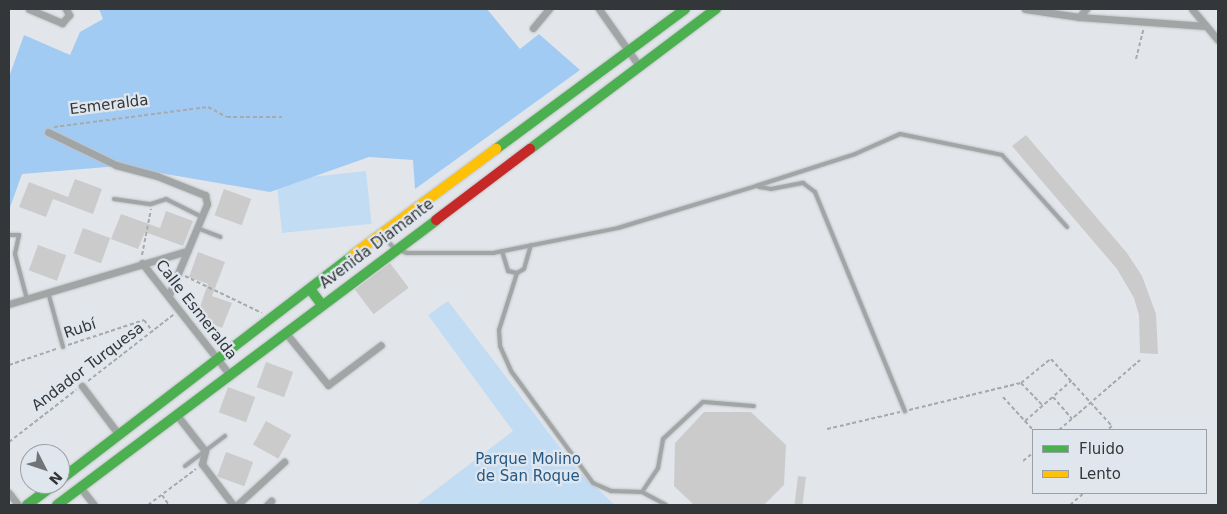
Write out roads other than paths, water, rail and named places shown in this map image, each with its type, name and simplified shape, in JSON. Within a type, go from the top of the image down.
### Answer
[{"type":"main road","name":"Avenida Diamante","points":[[70,472],[381,234],[631,51],[685,9]]},
{"type":"main road","name":"Avenida Diamante","points":[[60,503],[716,9]]},
{"type":"main road","points":[[310,289],[322,305]]},
{"type":"main road","name":"Avenida Diamante","points":[[27,505],[41,494]]},
{"type":"street","points":[[29,9],[62,23],[69,15],[66,9]]},
{"type":"street","points":[[533,28],[549,9]]},
{"type":"street","points":[[599,9],[631,51],[639,66]]},
{"type":"street","points":[[1026,9],[1078,17],[1206,26]]},
{"type":"street","points":[[1078,17],[1086,9]]},
{"type":"street","points":[[1192,9],[1218,40]]},
{"type":"street","name":"Esmeralda","points":[[48,132],[116,165],[157,176],[205,195],[207,204],[202,217]]},
{"type":"street","points":[[169,296],[202,217]]},
{"type":"street","name":"Calle Esmeralda","points":[[9,304],[187,250]]},
{"type":"street","name":"Calle Esmeralda","points":[[142,263],[180,309],[229,374]]},
{"type":"street","points":[[285,332],[328,386],[381,345]]},
{"type":"street","points":[[82,386],[119,436]]},
{"type":"street","points":[[176,414],[205,451],[202,464],[233,505]]},
{"type":"street","points":[[237,505],[284,462]]},
{"type":"street","points":[[80,487],[94,505]]},
{"type":"street","points":[[9,493],[18,505]]},
{"type":"lane","points":[[381,234],[395,249],[407,253],[502,251],[618,228],[855,154],[900,134],[1002,155],[1067,227]]},
{"type":"lane","points":[[756,186],[771,189],[803,183],[815,192],[905,411]]},
{"type":"lane","points":[[114,198],[152,204],[166,199],[202,217]]},
{"type":"lane","points":[[197,228],[220,237]]},
{"type":"lane","points":[[9,235],[19,235],[15,254],[27,299]]},
{"type":"lane","points":[[502,251],[508,271],[517,273],[524,269],[532,245]]},
{"type":"lane","points":[[9,250],[15,254]]},
{"type":"lane","points":[[517,273],[499,330],[500,346],[511,371],[593,483],[611,491],[642,492],[666,505]]},
{"type":"lane","points":[[48,292],[63,346]]},
{"type":"lane","points":[[642,492],[658,468],[663,439],[703,402],[754,406]]},
{"type":"lane","points":[[185,466],[225,436]]},
{"type":"park label","name":"Parque Molino de San Roque","points":[[528,468]]}]
